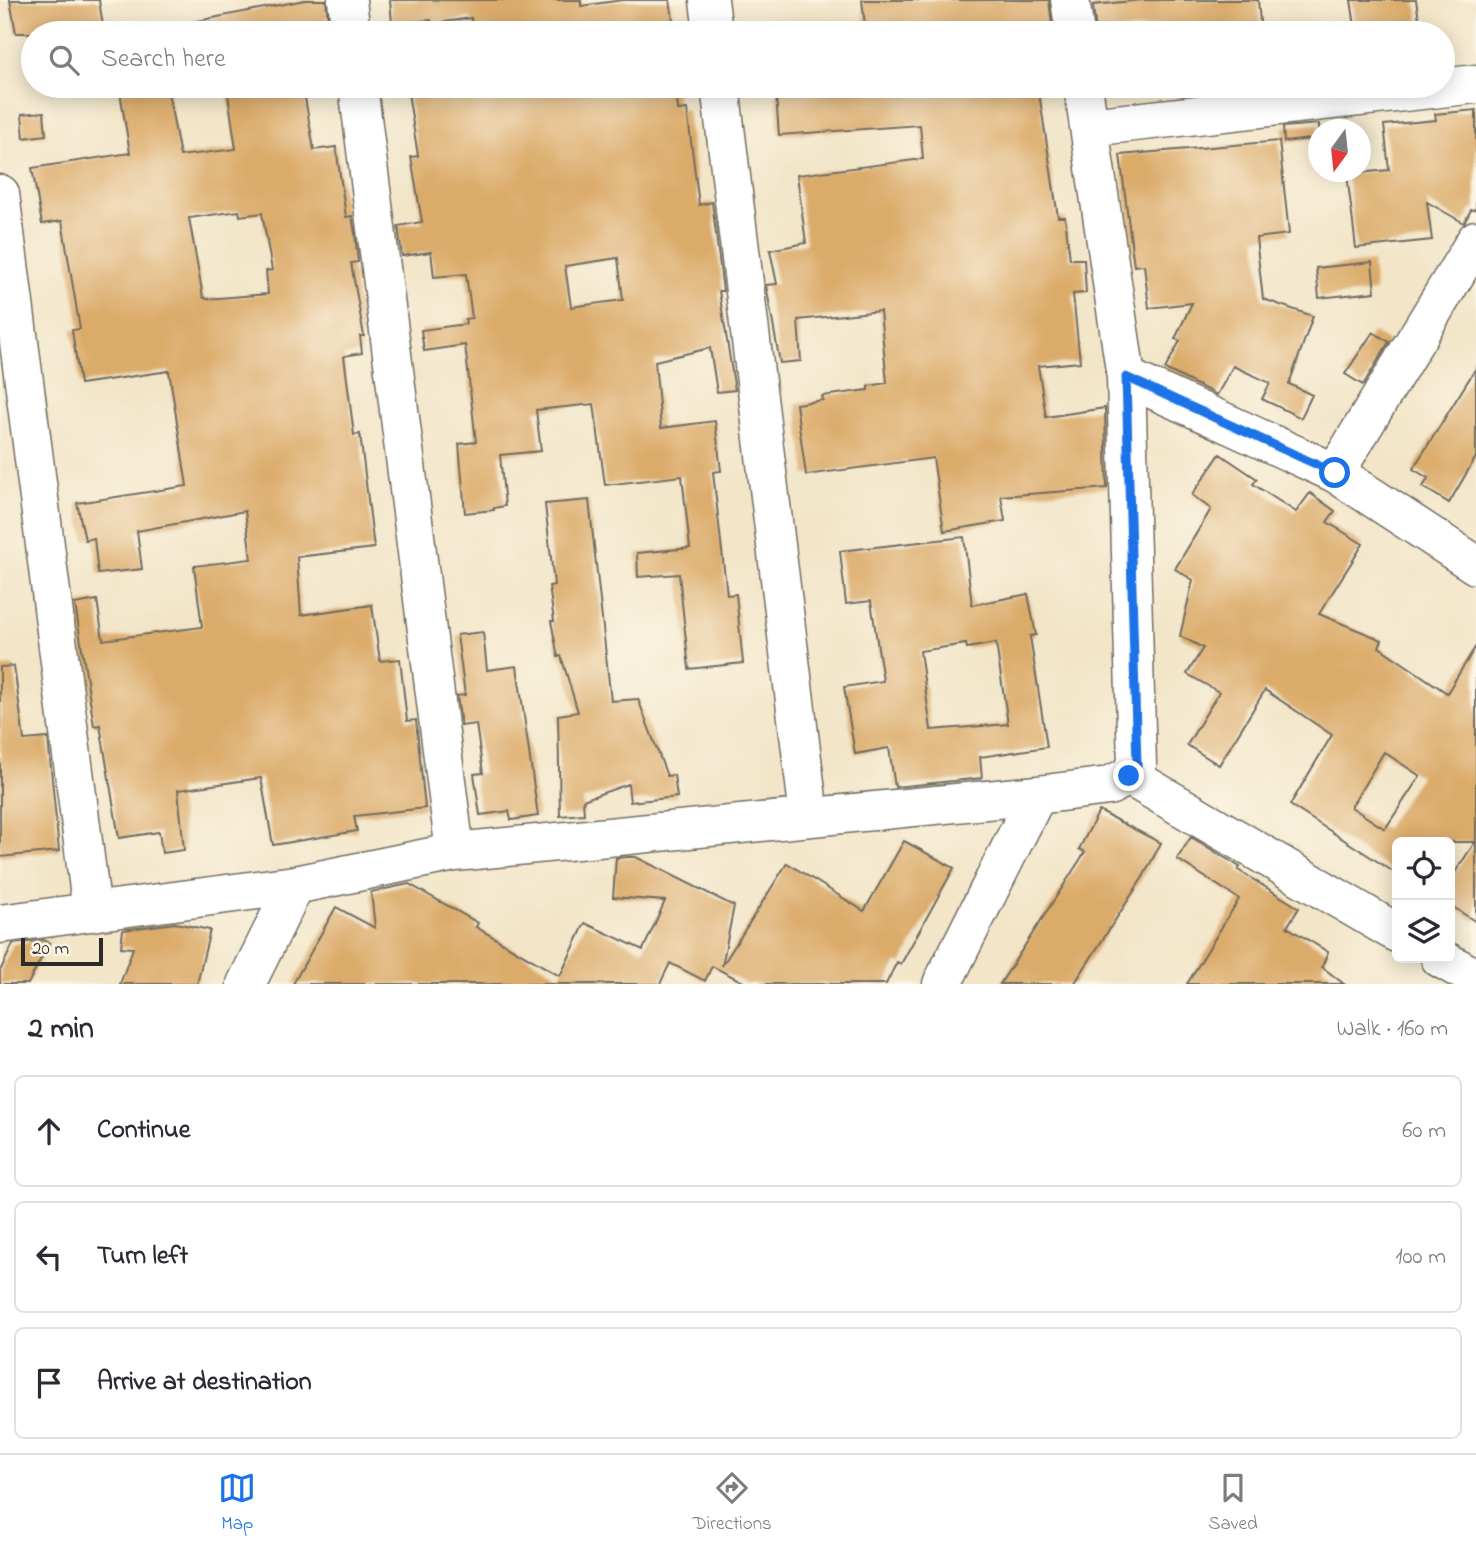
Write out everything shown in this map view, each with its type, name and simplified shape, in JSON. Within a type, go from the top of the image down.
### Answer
[{"type":"street","points":[[347,0],[350,21]]},
{"type":"street","points":[[709,0],[712,21]]},
{"type":"street","points":[[1070,0],[1073,21]]},
{"type":"street","points":[[1455,87],[1476,85]]},
{"type":"street","points":[[360,98],[454,852]]},
{"type":"street","points":[[721,98],[809,816]]},
{"type":"street","points":[[0,924],[295,885],[454,852],[1037,795],[1109,786],[1129,776],[1137,765],[1126,377],[1085,98]]},
{"type":"street","points":[[1089,127],[1356,98]]},
{"type":"street","points":[[0,194],[92,912]]},
{"type":"street","points":[[1335,473],[1476,240]]},
{"type":"street","points":[[1126,377],[1335,473],[1476,565]]},
{"type":"street","points":[[1129,776],[1392,930]]},
{"type":"street","points":[[942,984],[1037,795]]},
{"type":"street","points":[[246,984],[295,885]]},
{"type":"street","points":[[1449,963],[1476,978]]},
{"type":"building","points":[[10,0],[99,0],[102,21],[21,21],[21,33],[16,33]]},
{"type":"building","points":[[305,0],[326,0],[328,21],[197,21]]},
{"type":"building","points":[[390,0],[581,0],[581,6],[622,0],[670,0],[673,21],[472,21],[471,18],[452,21],[392,21]]},
{"type":"building","points":[[862,0],[1049,0],[1052,21],[865,21]]},
{"type":"building","points":[[1143,0],[1258,0],[1260,21],[1095,21],[1093,5]]},
{"type":"building","points":[[1351,0],[1416,0],[1419,21],[1354,21]]},
{"type":"building","points":[[121,98],[169,98],[180,156],[236,149],[228,98],[305,98],[314,150],[336,147],[346,217],[352,216],[355,233],[358,262],[351,263],[364,336],[360,336],[362,353],[344,356],[354,435],[360,434],[374,548],[297,557],[301,615],[372,605],[380,661],[400,659],[407,721],[416,720],[425,808],[354,816],[357,831],[273,845],[261,778],[178,790],[184,850],[162,853],[159,832],[119,838],[100,725],[94,726],[75,604],[97,600],[103,640],[202,627],[194,566],[251,559],[245,511],[137,531],[142,569],[98,574],[94,538],[85,540],[77,503],[187,486],[169,371],[80,384],[72,330],[80,329],[62,221],[42,224],[32,168],[130,153]],"holes":[[[239,211],[240,216],[262,213],[272,270],[266,271],[268,294],[207,299],[203,297],[189,218]]]},
{"type":"building","points":[[409,98],[677,98],[678,110],[687,109],[699,205],[712,202],[723,291],[719,291],[735,390],[717,392],[710,348],[655,361],[661,428],[715,421],[721,471],[713,472],[727,595],[736,594],[743,663],[689,669],[679,574],[638,577],[637,553],[690,548],[682,476],[605,485],[594,404],[536,410],[541,451],[500,455],[505,506],[465,513],[459,444],[476,442],[465,345],[424,351],[421,330],[466,324],[465,319],[472,318],[466,274],[434,277],[431,252],[402,256],[398,226],[422,222],[411,157],[418,156]],"holes":[[[618,258],[623,300],[571,307],[565,266]]]},
{"type":"building","points":[[776,98],[1040,98],[1058,217],[1065,217],[1070,259],[1084,259],[1086,293],[1073,294],[1080,362],[1038,366],[1046,417],[1105,408],[1107,488],[1001,496],[1005,521],[944,531],[933,458],[806,475],[796,404],[823,400],[822,396],[868,390],[868,386],[887,383],[880,311],[798,320],[801,361],[780,363],[766,285],[777,284],[770,250],[806,243],[797,175],[923,159],[920,125],[779,135]]},
{"type":"building","points":[[1476,110],[1476,209],[1471,210],[1464,223],[1427,202],[1432,240],[1356,248],[1348,182],[1371,182],[1371,172],[1389,170],[1384,125],[1436,120],[1435,114]]},
{"type":"building","points":[[44,112],[46,135],[24,138],[22,114]]},
{"type":"building","points":[[1308,125],[1308,139],[1284,142],[1283,127]]},
{"type":"building","points":[[1279,141],[1289,234],[1256,238],[1263,299],[1313,316],[1289,384],[1312,395],[1301,418],[1262,399],[1270,383],[1233,366],[1217,395],[1165,369],[1180,341],[1175,339],[1192,303],[1149,308],[1144,265],[1134,266],[1120,155]]},
{"type":"building","points":[[1372,262],[1375,292],[1319,298],[1316,268]]},
{"type":"building","points":[[1373,332],[1389,342],[1363,385],[1345,374]]},
{"type":"building","points":[[1476,368],[1476,457],[1449,503],[1423,487],[1428,478],[1413,469]]},
{"type":"building","points":[[1220,454],[1257,479],[1253,484],[1296,512],[1310,493],[1335,511],[1327,522],[1363,544],[1319,614],[1382,640],[1379,647],[1447,693],[1476,646],[1476,922],[1455,908],[1455,872],[1475,842],[1455,842],[1455,837],[1392,837],[1392,871],[1290,805],[1332,735],[1265,690],[1219,765],[1187,745],[1219,692],[1187,674],[1203,648],[1180,636],[1193,580],[1175,569],[1211,509],[1192,495]],"holes":[[[1384,752],[1420,776],[1385,829],[1351,807]]]},
{"type":"building","points":[[589,500],[611,701],[638,699],[667,776],[674,775],[677,797],[630,802],[628,784],[583,800],[584,814],[560,816],[558,715],[578,712],[561,656],[558,657],[551,621],[554,621],[549,586],[554,585],[545,504]]},
{"type":"building","points":[[964,537],[972,605],[1028,594],[1036,635],[1030,636],[1047,747],[980,757],[982,778],[895,787],[889,748],[855,754],[844,687],[883,681],[871,601],[846,604],[840,551]],"holes":[[[996,643],[1008,724],[931,730],[920,651],[966,644],[967,648]]]},
{"type":"building","points":[[483,632],[487,670],[517,666],[538,816],[511,820],[509,811],[480,815],[474,774],[483,773],[476,724],[461,726],[457,696],[465,695],[457,635]]},
{"type":"building","points":[[14,666],[24,740],[48,738],[59,851],[0,857],[0,667]]},
{"type":"building","points":[[1099,811],[1161,843],[1143,877],[1074,984],[1000,984],[1085,852],[1079,849]]},
{"type":"building","points":[[1191,837],[1299,908],[1287,927],[1328,952],[1322,967],[1344,984],[1187,984],[1239,899],[1177,859]]},
{"type":"building","points":[[904,841],[954,868],[901,964],[897,962],[886,984],[747,984],[712,966],[705,981],[670,963],[660,984],[293,984],[336,907],[375,928],[371,892],[409,884],[478,923],[476,927],[560,976],[585,923],[643,950],[665,901],[613,897],[616,858],[629,857],[636,857],[734,906],[722,966],[787,863],[864,911]]},
{"type":"building","points":[[175,923],[210,930],[197,984],[120,984],[133,948],[121,947],[123,930]]},
{"type":"building","points":[[44,940],[49,943],[28,984],[0,984],[0,971],[13,944]]},
{"type":"route","points":[[1129,776],[1137,765],[1126,377],[1335,473]]}]
